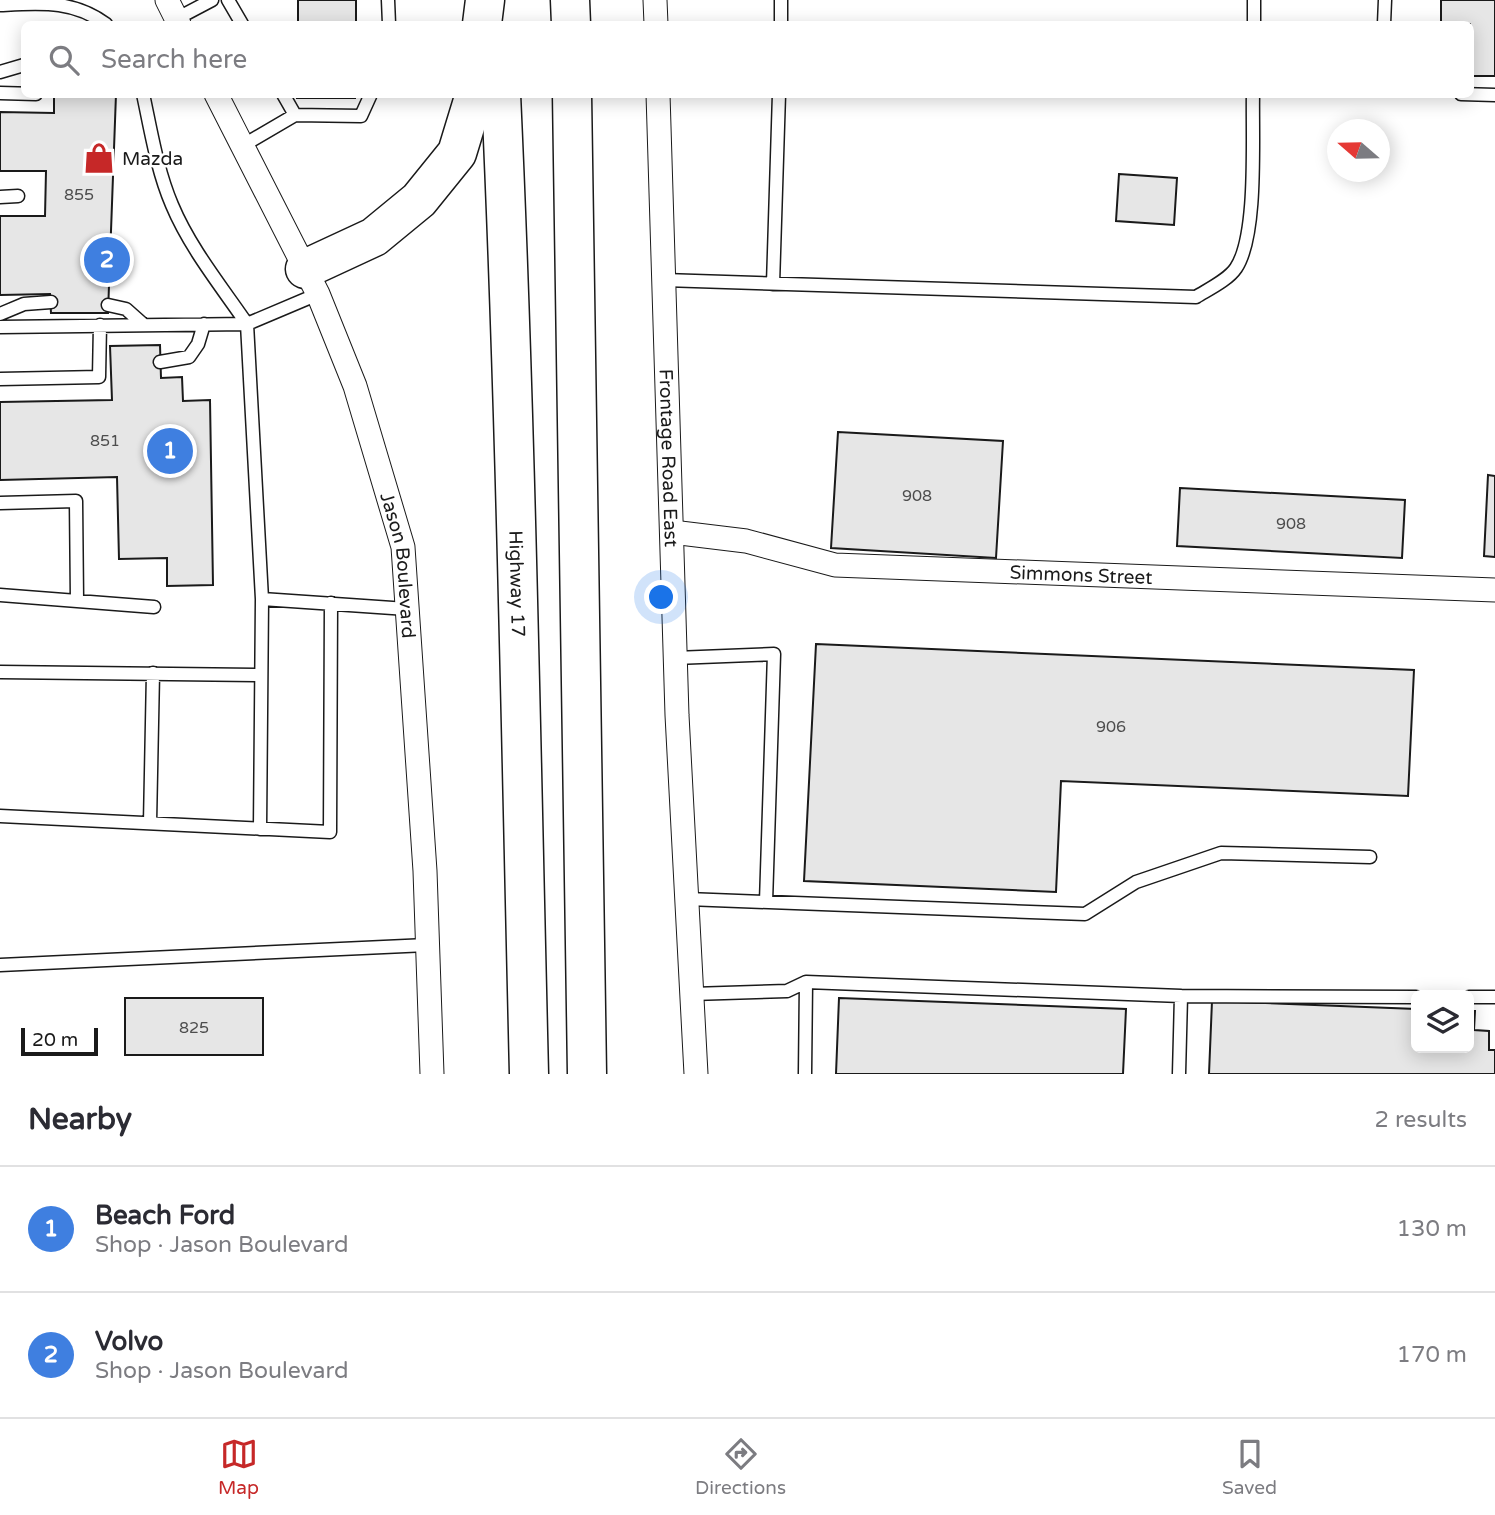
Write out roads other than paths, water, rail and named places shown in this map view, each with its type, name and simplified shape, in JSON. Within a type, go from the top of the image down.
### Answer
[{"type":"highway","points":[[482,21],[485,0]]},
{"type":"highway","points":[[497,0],[498,21]]},
{"type":"highway","points":[[570,0],[571,21]]},
{"type":"highway","points":[[311,281],[374,237],[419,200],[457,153],[474,98]]},
{"type":"highway","name":"Highway 17","points":[[502,98],[515,395],[514,504],[529,1074]]},
{"type":"highway","points":[[572,98],[587,1074]]},
{"type":"street","points":[[656,0],[656,21]]},
{"type":"street","name":"Jason Boulevard","points":[[218,98],[311,281],[355,386],[403,547],[432,1074]]},
{"type":"street","name":"Frontage Road East","points":[[658,98],[676,657],[696,1074]]},
{"type":"street","name":"Simmons Street","points":[[672,532],[746,541],[835,565],[1495,590]]},
{"type":"lane","points":[[174,14],[212,0]]},
{"type":"lane","points":[[228,0],[240,21]]},
{"type":"lane","points":[[388,0],[389,21]]},
{"type":"lane","points":[[781,21],[782,0]]},
{"type":"lane","points":[[1254,0],[1254,21]]},
{"type":"lane","points":[[1384,21],[1385,0]]},
{"type":"lane","points":[[0,5],[62,2],[80,5],[102,21]]},
{"type":"lane","points":[[0,72],[21,66]]},
{"type":"lane","points":[[0,93],[21,94]]},
{"type":"lane","points":[[1474,95],[1495,96]]},
{"type":"lane","points":[[144,98],[159,170],[172,206],[195,248],[247,324],[262,599],[260,829]]},
{"type":"lane","points":[[285,98],[295,115]]},
{"type":"lane","points":[[242,146],[295,115],[361,116],[369,98]]},
{"type":"lane","points":[[773,284],[779,98]]},
{"type":"lane","points":[[664,280],[1196,297],[1236,269],[1246,244],[1250,202],[1252,98]]},
{"type":"lane","points":[[0,197],[18,196]]},
{"type":"lane","points":[[0,327],[247,324],[311,281]]},
{"type":"lane","points":[[0,314],[24,304],[51,302]]},
{"type":"lane","points":[[108,305],[126,309],[145,324]]},
{"type":"lane","points":[[160,362],[189,357],[198,344],[204,324]]},
{"type":"lane","points":[[0,379],[99,377],[105,362],[100,325]]},
{"type":"lane","points":[[0,503],[76,501],[76,600]]},
{"type":"lane","points":[[0,595],[154,607]]},
{"type":"lane","points":[[262,599],[407,609]]},
{"type":"lane","points":[[0,816],[330,832],[331,603]]},
{"type":"lane","points":[[676,657],[774,654],[766,902]]},
{"type":"lane","points":[[0,672],[261,675]]},
{"type":"lane","points":[[150,823],[153,673]]},
{"type":"lane","points":[[687,899],[1085,914],[1136,882],[1221,853],[1370,857]]},
{"type":"lane","points":[[0,965],[427,945]]},
{"type":"lane","points":[[805,1074],[806,982]]},
{"type":"lane","points":[[692,994],[787,991],[806,982],[1181,996],[1411,997]]},
{"type":"lane","points":[[1179,1074],[1181,996]]},
{"type":"lane","points":[[1474,997],[1495,998]]},
{"type":"place","name":"Mazda","points":[[99,158]]},
{"type":"place","name":"Volvo","points":[[107,260]]},
{"type":"place","name":"Beach Ford","points":[[170,451]]}]
